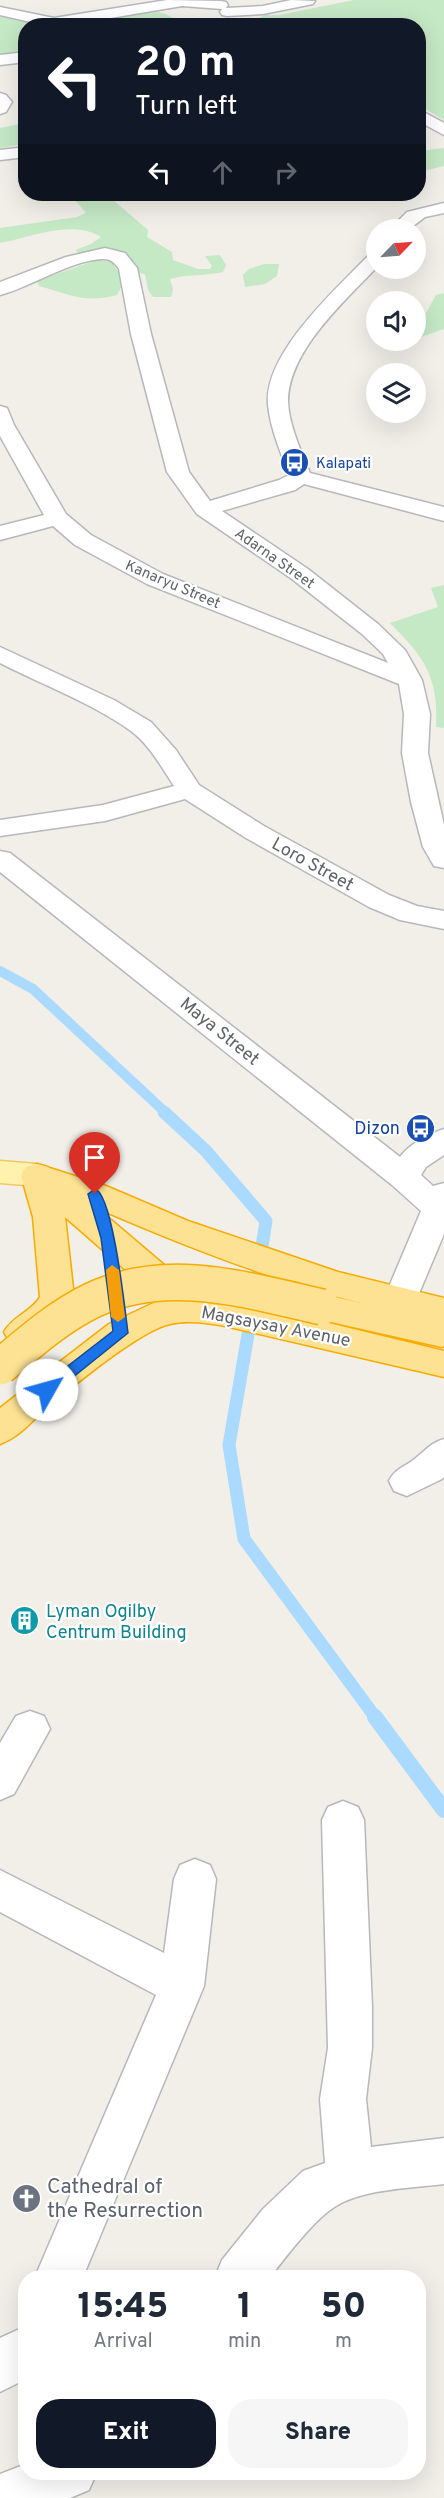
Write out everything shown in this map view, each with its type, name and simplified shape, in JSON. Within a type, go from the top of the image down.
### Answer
[{"type":"highway","points":[[37,1175],[95,1194],[176,1229],[329,1282],[444,1311]]},
{"type":"highway","points":[[37,1175],[108,1238],[210,1311]]},
{"type":"highway","points":[[0,1347],[48,1313],[57,1297],[49,1216],[37,1175]]},
{"type":"highway","points":[[95,1194],[108,1238],[121,1333]]},
{"type":"highway","name":"Magsaysay Avenue","points":[[0,1367],[71,1312],[92,1300],[150,1282],[169,1281],[231,1288],[444,1334]]},
{"type":"highway","points":[[320,1333],[319,1321],[312,1311],[312,1299],[329,1282]]},
{"type":"highway","name":"Magsaysay Avenue","points":[[0,1430],[28,1404],[121,1333],[162,1311],[210,1311],[320,1333],[444,1364]]},
{"type":"main road","points":[[0,1172],[37,1175]]},
{"type":"street","points":[[85,18],[180,1],[263,10],[308,1]]},
{"type":"street","points":[[81,5],[95,16]]},
{"type":"street","points":[[222,6],[234,18]]},
{"type":"street","points":[[0,11],[30,18]]},
{"type":"street","points":[[0,60],[18,58]]},
{"type":"street","points":[[0,98],[4,102],[0,109]]},
{"type":"street","points":[[426,119],[444,130]]},
{"type":"street","points":[[0,155],[18,153]]},
{"type":"street","points":[[408,219],[418,212],[444,208]]},
{"type":"street","points":[[418,212],[444,222]]},
{"type":"street","name":"Adarna Street","points":[[0,289],[72,261],[105,253],[119,258],[128,268],[141,334],[178,472],[205,509],[300,574],[370,629],[393,650],[410,680],[417,714],[416,753],[424,802],[437,847],[444,860]]},
{"type":"street","points":[[300,477],[278,400],[289,362],[316,320],[366,268]]},
{"type":"street","name":"Kanaryu Street","points":[[0,412],[9,434],[57,518],[83,540],[155,579],[410,680]]},
{"type":"street","points":[[205,509],[287,485],[300,477],[444,514]]},
{"type":"street","points":[[0,533],[57,518]]},
{"type":"street","name":"Loro Street","points":[[0,654],[105,705],[142,727],[167,756],[189,790],[255,832],[379,901],[411,914],[444,920]]},
{"type":"street","points":[[0,828],[105,813],[189,790]]},
{"type":"street","name":"Maya Street","points":[[0,859],[169,990],[403,1178],[440,1201]]},
{"type":"street","points":[[403,1178],[415,1159],[444,1140]]},
{"type":"street","points":[[400,1300],[440,1201]]},
{"type":"street","points":[[407,1481],[429,1469],[444,1453]]},
{"type":"street","points":[[0,1781],[30,1729]]},
{"type":"street","points":[[343,1820],[350,2018],[350,2048],[343,2099],[350,2177]]},
{"type":"street","points":[[62,2270],[182,1986],[195,1879]]},
{"type":"street","points":[[0,1890],[182,1986]]},
{"type":"street","points":[[245,2270],[280,2226],[320,2188],[366,2171],[444,2161]]},
{"type":"street","points":[[0,2367],[18,2355]]},
{"type":"street","points":[[4,2498],[50,2480]]},
{"type":"green space","points":[[354,0],[444,0],[444,120],[426,109],[426,18],[259,18],[265,15],[279,15]]},
{"type":"green space","points":[[152,11],[173,18],[93,18]]},
{"type":"green space","points":[[0,14],[18,19],[18,55],[0,57]]},
{"type":"green space","points":[[18,124],[18,145],[0,148],[0,128]]},
{"type":"green space","points":[[444,148],[444,166],[426,170],[426,150]]},
{"type":"green space","points":[[76,201],[114,201],[148,230],[147,237],[172,252],[173,260],[198,269],[210,269],[212,266],[205,256],[220,255],[226,265],[223,272],[170,279],[173,289],[171,297],[153,297],[148,290],[145,274],[138,273],[114,250],[80,254],[75,250],[101,237],[90,232],[65,229],[0,243],[0,228],[77,217],[86,213]]},
{"type":"green space","points":[[97,260],[112,262],[124,282],[117,295],[96,299],[77,297],[39,286],[37,281]]},
{"type":"green space","points":[[264,264],[279,264],[277,276],[265,284],[245,287],[243,275],[249,269]]},
{"type":"green space","points":[[444,293],[444,329],[426,335],[426,313],[436,295]]},
{"type":"green space","points":[[444,585],[444,728],[436,727],[435,694],[427,669],[412,647],[390,623],[438,607],[431,588]]},
{"type":"waterway","points":[[0,971],[33,989],[166,1113]]},
{"type":"waterway","points":[[164,1112],[206,1151],[266,1221],[255,1291]]},
{"type":"waterway","points":[[251,1317],[229,1445],[244,1539],[376,1718]]},
{"type":"waterway","points":[[375,1717],[444,1810]]},
{"type":"slow traffic","points":[[112,1270],[118,1317]]},
{"type":"place","name":"Kalapati","points":[[295,463]]},
{"type":"place","name":"Dizon","points":[[421,1128]]},
{"type":"place","name":"Lyman Ogilby Centrum Building","points":[[25,1621]]},
{"type":"place","name":"Cathedral of the Resurrection","points":[[26,2198]]},
{"type":"route","points":[[47,1390],[121,1333],[108,1238],[95,1194]]}]
